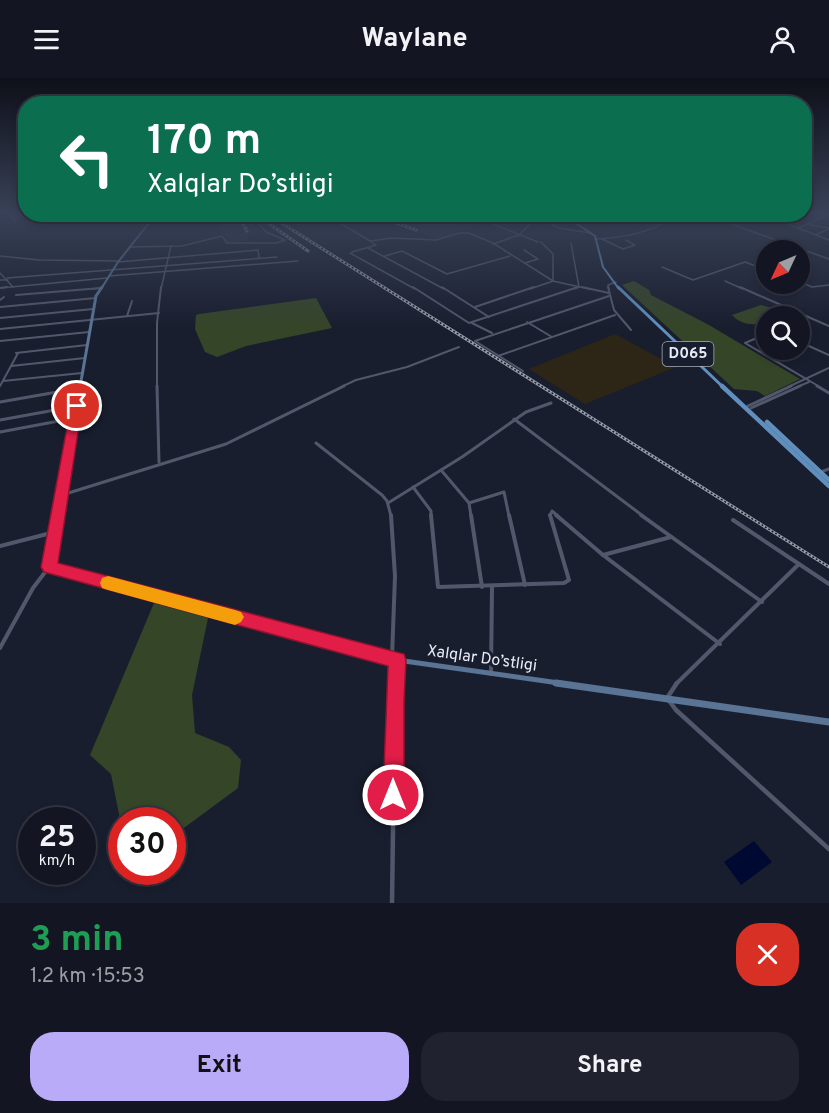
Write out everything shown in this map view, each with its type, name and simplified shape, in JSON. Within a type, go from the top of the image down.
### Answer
[{"type":"main road","points":[[49,567],[57,532],[93,309],[101,288],[127,250]]},
{"type":"main road","name":"D065","points":[[599,250],[600,261],[614,283],[828,483]]},
{"type":"main road","name":"D065","points":[[601,250],[614,283],[821,472],[828,483]]},
{"type":"main road","name":"Xalqlar Do’stligi","points":[[49,567],[395,660],[829,722]]},
{"type":"street","points":[[159,463],[159,313],[163,267],[170,250]]},
{"type":"street","points":[[0,256],[39,260],[118,261],[252,250]]},
{"type":"street","points":[[258,250],[259,258]]},
{"type":"street","points":[[359,250],[350,253],[403,281],[468,323],[492,333]]},
{"type":"street","points":[[373,250],[489,317]]},
{"type":"street","points":[[505,250],[552,281],[609,294]]},
{"type":"street","points":[[525,250],[538,259],[525,263]]},
{"type":"street","points":[[549,250],[553,254],[552,281]]},
{"type":"street","points":[[572,250],[579,287]]},
{"type":"street","points":[[805,250],[829,259]]},
{"type":"street","points":[[384,256],[405,252],[447,274],[512,255]]},
{"type":"street","points":[[0,288],[163,267],[277,258]]},
{"type":"street","points":[[0,280],[109,275],[298,261]]},
{"type":"street","points":[[662,267],[693,280],[745,262],[756,266]]},
{"type":"street","points":[[0,271],[13,287]]},
{"type":"street","points":[[608,276],[609,294],[615,315],[631,330]]},
{"type":"street","points":[[475,307],[552,281]]},
{"type":"street","points":[[725,281],[783,306]]},
{"type":"street","points":[[608,285],[614,283]]},
{"type":"street","points":[[810,286],[829,285]]},
{"type":"street","points":[[471,323],[579,287]]},
{"type":"street","points":[[16,295],[101,288]]},
{"type":"street","points":[[523,371],[475,341],[492,333],[609,294]]},
{"type":"street","points":[[0,300],[4,297]]},
{"type":"street","points":[[0,307],[96,298]]},
{"type":"street","points":[[127,316],[132,301]]},
{"type":"street","points":[[0,318],[93,309]]},
{"type":"street","points":[[0,328],[159,313]]},
{"type":"street","points":[[498,356],[615,315]]},
{"type":"street","points":[[810,318],[829,326]]},
{"type":"street","points":[[527,322],[552,337]]},
{"type":"street","points":[[0,341],[89,332]]},
{"type":"street","points":[[756,339],[745,344],[756,350]]},
{"type":"street","points":[[0,386],[17,353],[87,345]]},
{"type":"street","points":[[810,346],[829,355]]},
{"type":"street","points":[[62,495],[226,444],[357,380],[407,367],[459,347]]},
{"type":"street","points":[[11,366],[84,358]]},
{"type":"street","points":[[773,360],[829,393]]},
{"type":"street","points":[[749,407],[829,368]]},
{"type":"street","points":[[3,381],[82,373]]},
{"type":"street","points":[[749,407],[810,382]]},
{"type":"street","points":[[0,402],[80,388]]},
{"type":"street","points":[[388,503],[441,470],[514,419],[552,403]]},
{"type":"street","points":[[0,420],[77,406]]},
{"type":"street","points":[[0,432],[75,418]]},
{"type":"street","points":[[514,419],[762,602]]},
{"type":"street","points":[[316,443],[380,493],[388,503],[392,514],[396,610],[392,903]]},
{"type":"street","points":[[821,472],[829,469]]},
{"type":"street","points":[[441,470],[469,502],[482,587]]},
{"type":"street","points":[[413,487],[431,511],[436,584],[442,589],[564,583],[569,580],[550,515],[552,511],[603,555],[720,644]]},
{"type":"street","points":[[469,502],[504,492],[525,585]]},
{"type":"street","points":[[733,520],[829,584]]},
{"type":"street","points":[[0,546],[57,532]]},
{"type":"street","points":[[603,555],[671,537]]},
{"type":"street","points":[[799,564],[720,644],[678,682],[667,698],[676,710],[829,849]]},
{"type":"street","points":[[0,648],[33,588],[49,567]]},
{"type":"street","points":[[491,674],[492,587]]},
{"type":"shaded area","points":[[615,334],[676,367],[585,404],[529,369]]},
{"type":"green space","points":[[634,281],[649,290],[651,295],[756,353],[756,360],[768,360],[800,379],[765,396],[757,391],[734,389],[622,285]]},
{"type":"green space","points":[[316,298],[332,328],[246,346],[217,357],[205,352],[195,329],[196,315],[199,314]]},
{"type":"green space","points":[[756,307],[756,324],[744,323],[732,315]]},
{"type":"green space","points":[[154,603],[208,618],[192,695],[195,733],[229,747],[241,760],[238,788],[186,826],[186,807],[118,807],[111,774],[90,755]]},
{"type":"water","points":[[754,841],[772,862],[741,885],[724,862]]},
{"type":"railway","points":[[325,250],[829,567]]},
{"type":"slow traffic","points":[[108,583],[235,617]]},
{"type":"route","points":[[77,406],[57,532],[49,567],[397,660],[393,795]]}]
